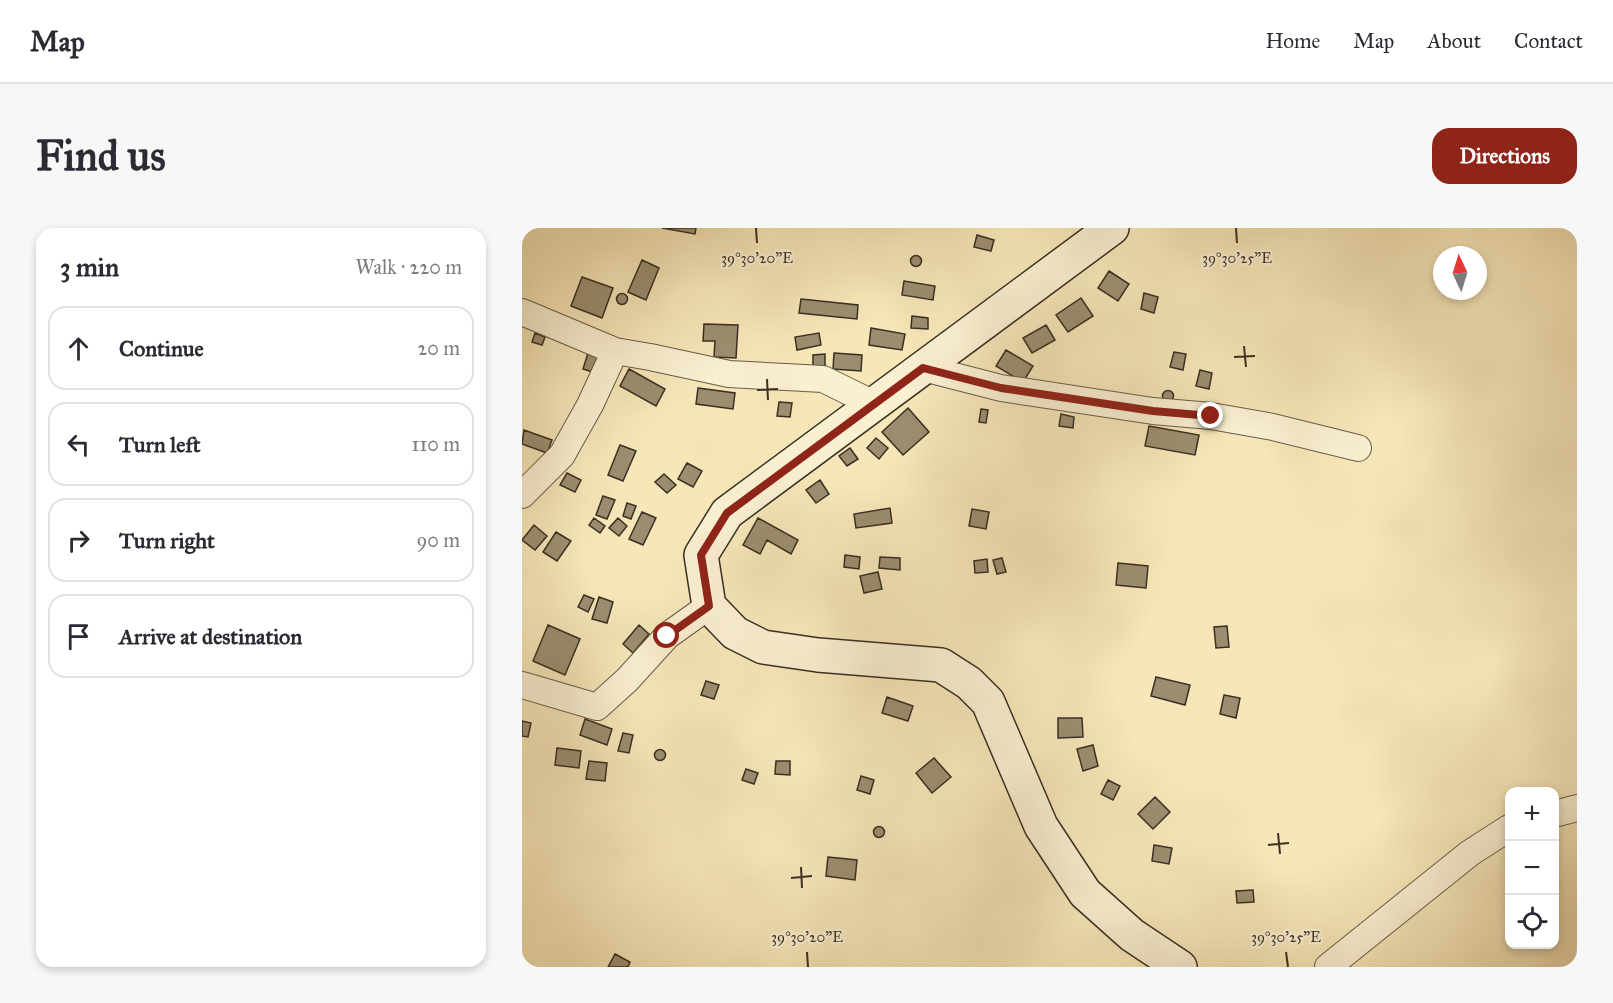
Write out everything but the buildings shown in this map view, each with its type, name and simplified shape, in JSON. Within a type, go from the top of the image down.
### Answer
[{"type":"street","points":[[1112,228],[727,513],[701,555],[709,606],[735,633],[763,647],[818,655],[941,665],[969,683],[988,702],[1041,826],[1085,892],[1132,935],[1180,967]]},
{"type":"street","points":[[522,312],[615,351],[729,374],[823,379],[874,404]]},
{"type":"street","points":[[522,495],[562,455],[590,405],[615,351]]},
{"type":"street","points":[[923,368],[1001,388],[1153,411],[1211,416],[1358,448]]},
{"type":"street","points":[[522,685],[597,706],[627,680],[667,636],[709,606]]},
{"type":"street","points":[[1559,813],[1577,808]]},
{"type":"street","points":[[1328,967],[1470,853],[1505,831]]},
{"type":"route","points":[[667,636],[709,606],[701,555],[727,513],[923,368],[1001,388],[1153,411],[1211,416]]}]
